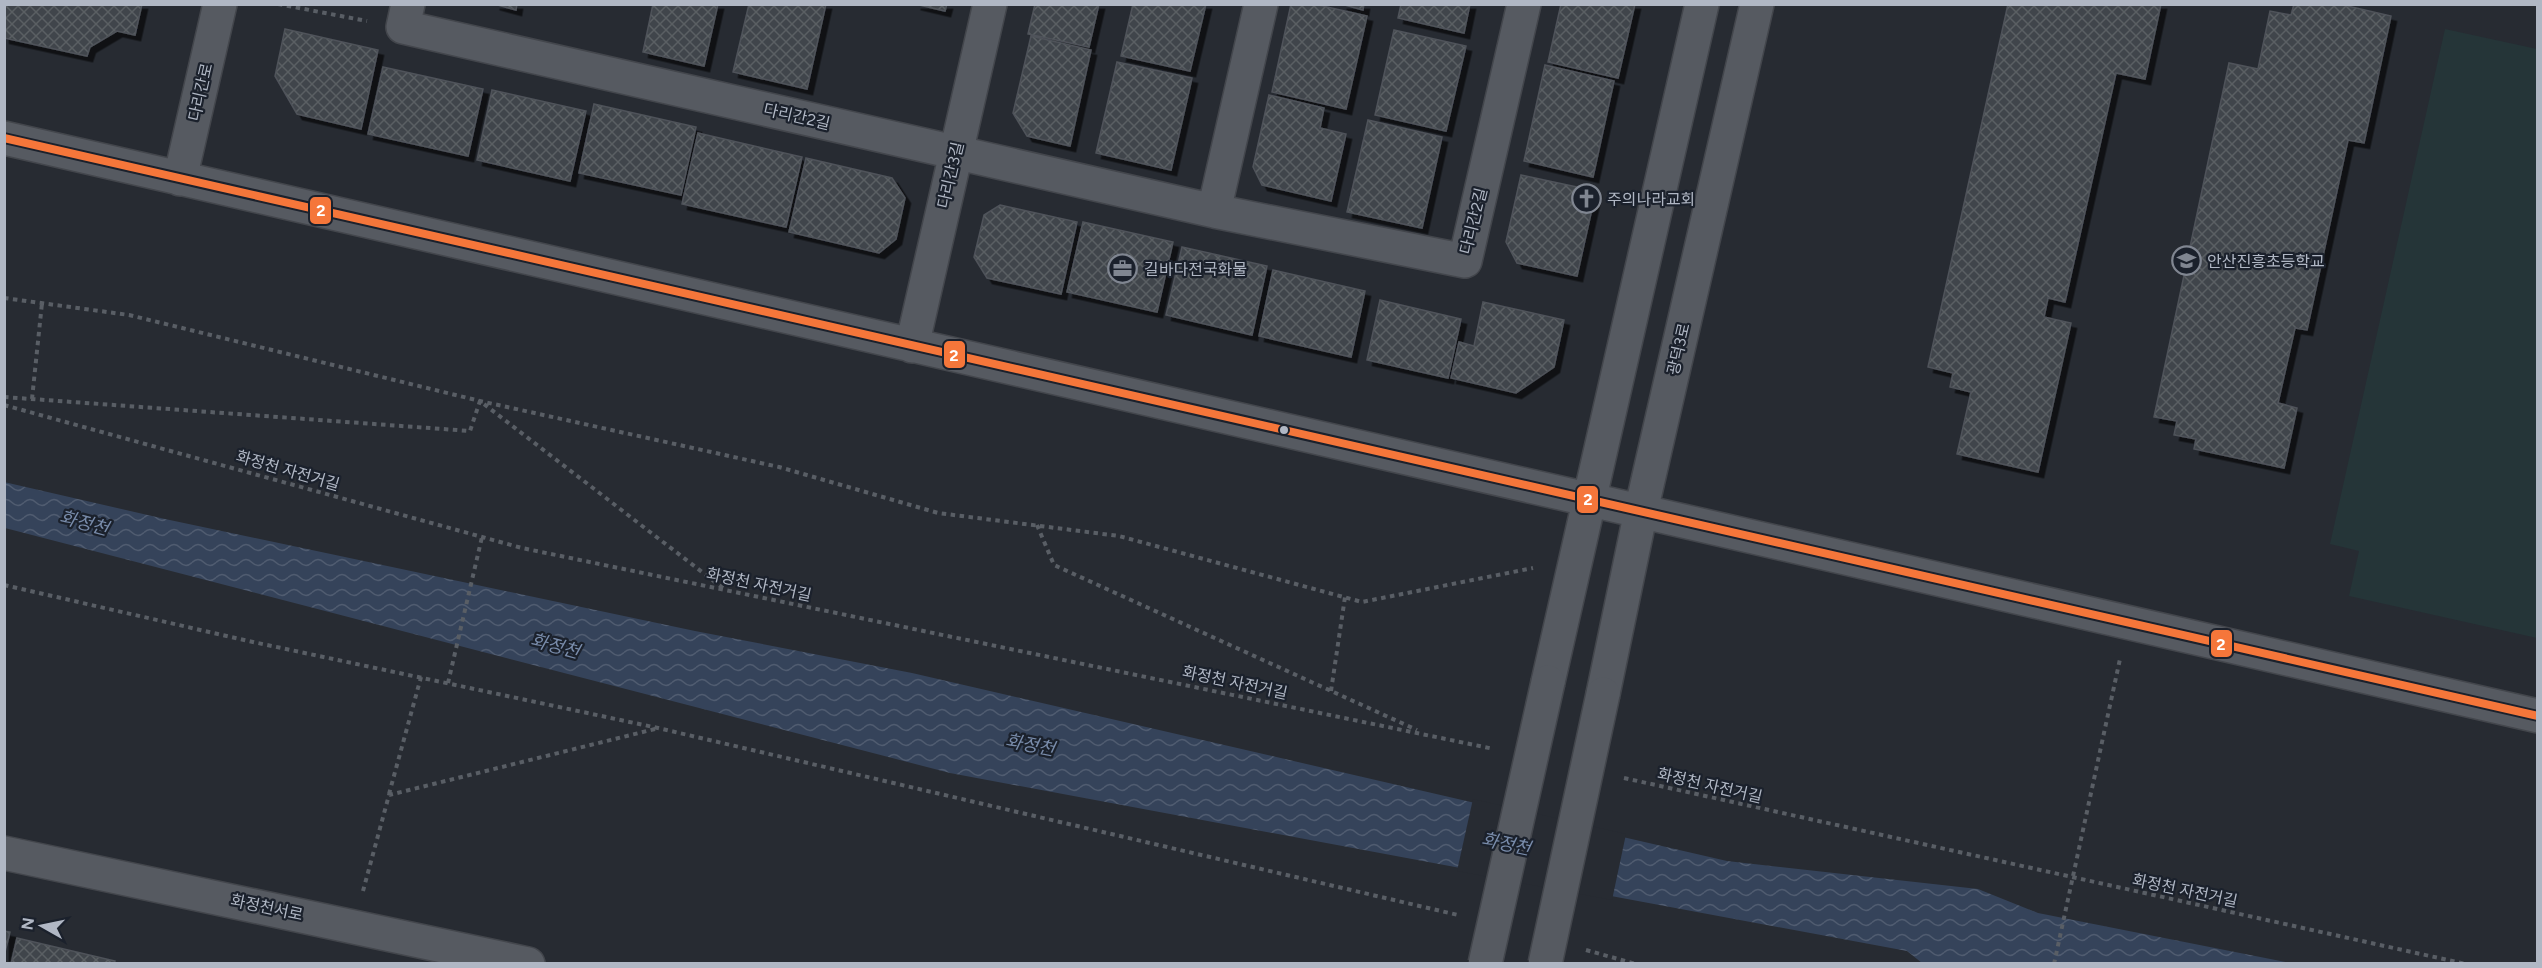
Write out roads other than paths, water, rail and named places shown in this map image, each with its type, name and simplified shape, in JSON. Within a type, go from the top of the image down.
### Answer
[{"type":"street","name":"다리간로","points":[[180,179],[220,4]]},
{"type":"street","name":"다리간3길","points":[[912,346],[990,4]]},
{"type":"street","points":[[1214,211],[1261,4]]},
{"type":"street","name":"다리간2길","points":[[405,16],[955,152],[1214,211],[1465,261],[1524,4]]},
{"type":"street","points":[[1485,963],[1701,4]]},
{"type":"street","name":"광덕3로","points":[[1545,963],[1641,511],[1757,4]]},
{"type":"street","points":[[4,138],[2538,716]]},
{"type":"street","name":"화정천서로","points":[[4,853],[528,963]]},
{"type":"water","name":"화정천","points":[[4,482],[165,519],[695,631],[912,673],[1727,861],[1978,889],[2038,913],[2291,963],[1922,963],[1907,951],[950,773],[5,528]]},
{"type":"place","name":"주의나라교회","points":[[1586,199]]},
{"type":"place","name":"안산진흥초등학교","points":[[2186,261]]},
{"type":"place","name":"길바다전국화물","points":[[1123,269]]}]
